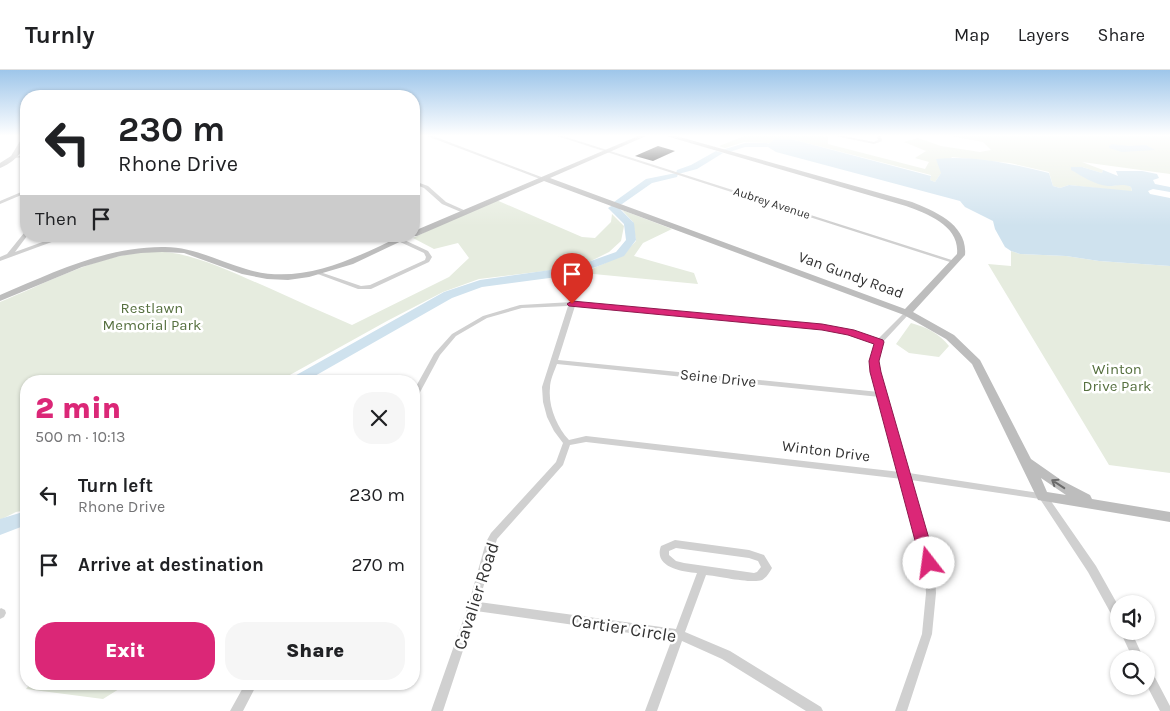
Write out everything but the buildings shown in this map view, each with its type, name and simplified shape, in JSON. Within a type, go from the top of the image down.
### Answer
[{"type":"street","name":"Van Gundy Road","points":[[509,166],[907,312],[950,337],[976,362],[1043,496],[1092,569],[1110,602]]},
{"type":"street","points":[[420,231],[571,166]]},
{"type":"street","name":"Aubrey Avenue","points":[[654,166],[955,262]]},
{"type":"street","points":[[775,166],[909,204],[927,211],[946,222],[958,237],[962,252],[955,262],[879,342],[874,361],[929,563],[931,592],[927,634],[901,711]]},
{"type":"street","points":[[420,184],[426,187],[444,203],[463,211]]},
{"type":"street","points":[[0,203],[20,194]]},
{"type":"street","points":[[0,259],[48,242]]},
{"type":"street","points":[[0,298],[90,262],[120,253],[152,249],[176,249],[195,253],[256,274],[281,277],[318,273],[347,264],[396,242]]},
{"type":"street","points":[[318,273],[360,288],[371,288],[427,261],[429,257],[426,252],[405,242]]},
{"type":"street","points":[[9,256],[19,244],[36,246]]},
{"type":"street","points":[[420,386],[445,344],[469,325],[496,313],[522,306],[572,304],[822,327],[850,332],[879,342]]},
{"type":"street","points":[[566,443],[556,433],[546,397],[546,387],[572,304]]},
{"type":"street","name":"Seine Drive","points":[[554,362],[882,395]]},
{"type":"street","name":"Winton Drive","points":[[566,443],[586,439],[905,476],[1096,504],[1170,517]]},
{"type":"street","name":"Cavalier Road","points":[[438,711],[494,536],[560,463],[566,443]]},
{"type":"street","points":[[1024,458],[1056,483],[1096,504]]},
{"type":"street","points":[[674,544],[749,554],[762,558],[767,568],[760,576],[754,577],[703,570],[672,564],[667,560],[664,550],[674,544]]},
{"type":"street","points":[[651,711],[703,570]]},
{"type":"street","name":"Cartier Circle","points":[[473,606],[680,635],[726,655],[817,711]]},
{"type":"street","points":[[236,711],[248,690]]},
{"type":"street","points":[[1155,690],[1166,711]]},
{"type":"green space","points":[[896,166],[913,166],[925,169],[927,166],[946,166],[935,182],[930,180],[931,175]]},
{"type":"green space","points":[[1023,166],[1092,166],[1103,170],[1102,173],[1082,167],[1109,186],[1125,184],[1131,187],[1132,192],[1069,185],[1060,188],[1053,186],[1049,172]]},
{"type":"green space","points":[[1111,166],[1170,166],[1170,174]]},
{"type":"green space","name":"Restlawn Memorial Park","points":[[494,199],[582,237],[595,238],[611,222],[612,214],[624,226],[621,241],[609,252],[587,263],[553,270],[479,279],[443,292],[290,375],[20,375],[20,511],[0,520],[0,302],[53,279],[109,259],[147,252],[162,252],[209,263],[352,325],[449,277],[469,258],[458,243],[434,249],[420,242],[420,235]]},
{"type":"green space","points":[[622,210],[672,229],[643,243],[634,256],[694,273],[698,284],[583,273],[623,255],[636,241],[633,222]]},
{"type":"green space","name":"Winton Drive Park","points":[[1011,251],[1020,254],[1066,256],[1099,261],[1170,266],[1170,473],[1109,465],[988,264],[1011,266]]},
{"type":"green space","points":[[911,323],[932,331],[949,346],[939,357],[909,353],[896,344]]},
{"type":"green space","points":[[34,690],[117,690],[103,699]]},
{"type":"water","points":[[828,166],[893,166],[931,176],[930,180],[935,182],[941,173],[938,166],[1021,166],[1049,173],[1053,186],[1060,188],[1069,185],[1132,191],[1131,187],[1125,185],[1108,186],[1093,182],[1071,170],[1071,167],[1082,167],[1102,173],[1103,170],[1118,176],[1116,171],[1142,171],[1157,174],[1159,178],[1153,180],[1155,184],[1170,187],[1170,192],[1153,189],[1148,191],[1150,194],[1170,198],[1170,266],[1099,261],[1066,256],[1020,254],[1005,247],[995,229],[993,221],[965,207],[960,201]]},
{"type":"waterway","points":[[680,172],[696,166]]},
{"type":"waterway","points":[[619,202],[649,181],[674,175]]},
{"type":"waterway","points":[[306,375],[448,295],[480,284],[557,273],[592,265],[620,254],[631,240],[629,223],[613,208]]},
{"type":"waterway","points":[[0,527],[20,520]]},
{"type":"route","points":[[572,304],[822,327],[850,332],[879,342],[874,361],[875,372],[929,563]]}]
